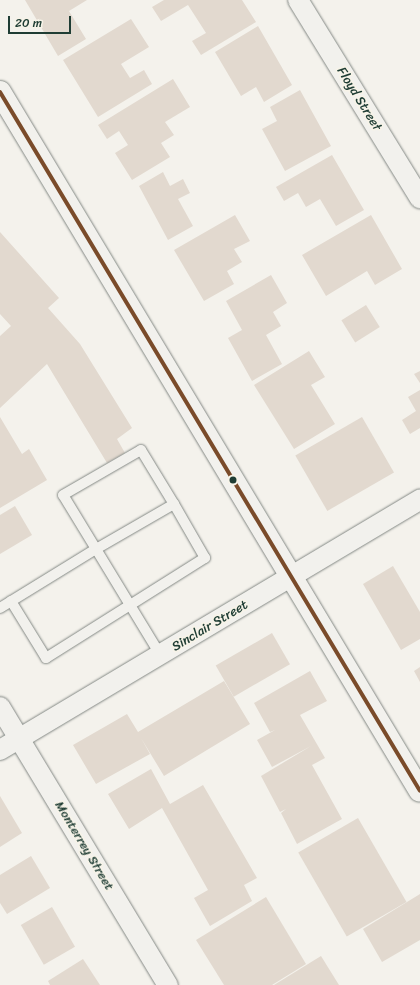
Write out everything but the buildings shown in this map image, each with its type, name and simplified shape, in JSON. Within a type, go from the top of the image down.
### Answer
[{"type":"main road","points":[[0,92],[293,577],[420,791]]},
{"type":"street","name":"Floyd Street","points":[[298,0],[420,198]]},
{"type":"street","name":"Sinclair Street","points":[[0,750],[161,656],[420,500]]},
{"type":"street","name":"Monterrey Street","points":[[0,707],[168,985]]},
{"type":"lane","points":[[11,601],[46,658],[131,604],[206,558],[141,450],[63,495],[131,604],[161,656]]},
{"type":"lane","points":[[0,608],[96,549],[174,504]]},
{"type":"transit line","points":[[0,92],[420,791]]}]
